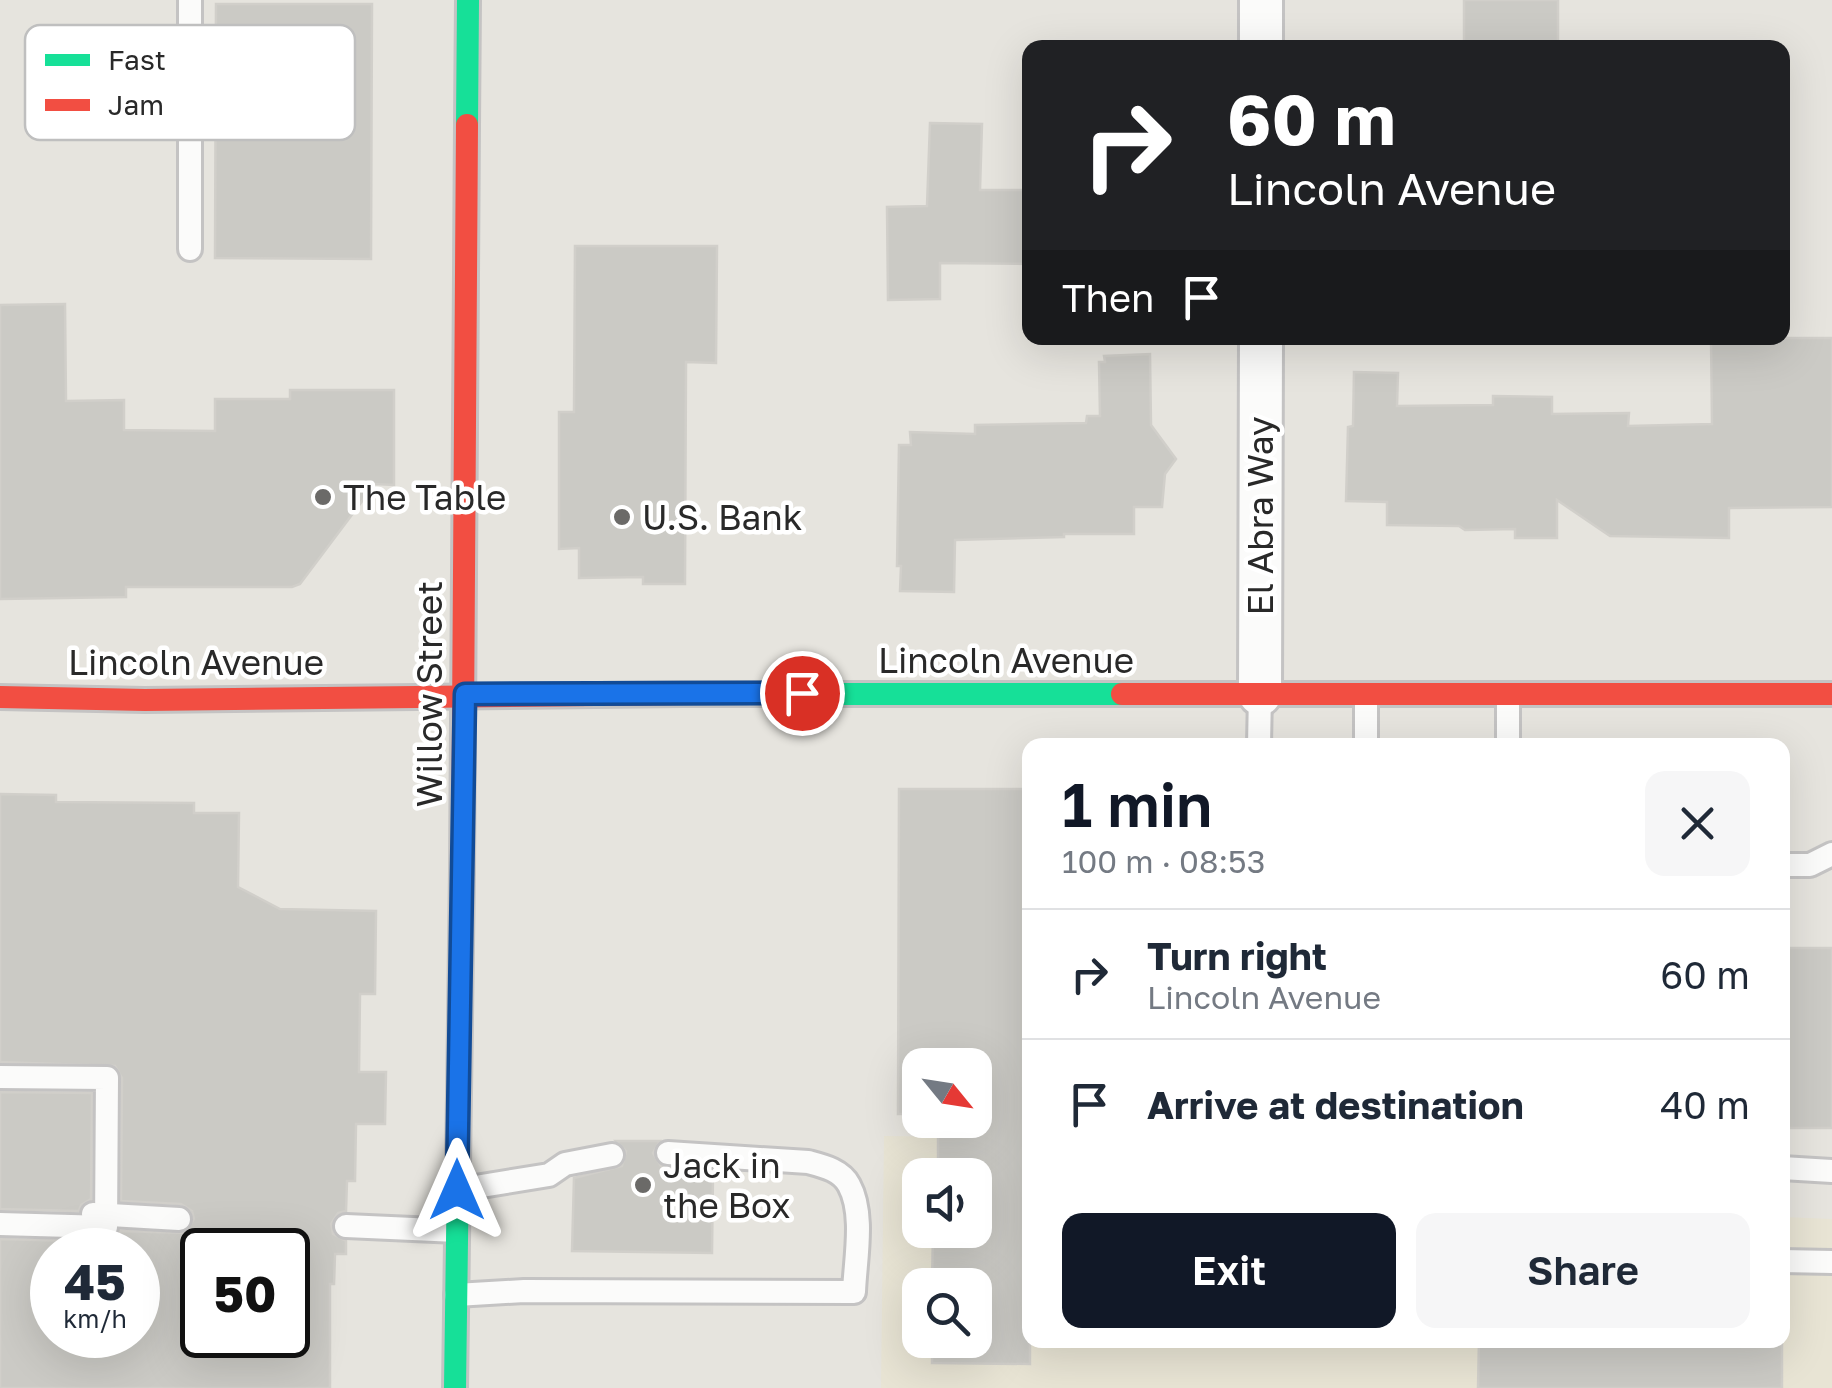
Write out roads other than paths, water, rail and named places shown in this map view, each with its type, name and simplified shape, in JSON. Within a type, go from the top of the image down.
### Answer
[{"type":"main road","name":"Willow Street","points":[[454,1388],[465,694],[468,0]]},
{"type":"main road","name":"Lincoln Avenue","points":[[0,697],[145,700],[465,694],[1832,694]]},
{"type":"street","points":[[1261,0],[1261,40]]},
{"type":"street","name":"El Abra Way","points":[[1260,694],[1261,345]]},
{"type":"lane","points":[[190,140],[190,249]]},
{"type":"lane","points":[[1259,738],[1260,694]]},
{"type":"lane","points":[[1366,695],[1366,738]]},
{"type":"lane","points":[[1508,696],[1508,738]]},
{"type":"lane","points":[[1790,866],[1810,865],[1832,854]]},
{"type":"lane","points":[[0,1077],[107,1078],[106,1227],[0,1224]]},
{"type":"lane","points":[[0,1085],[110,1086],[106,1214]]},
{"type":"lane","points":[[456,1295],[524,1291],[854,1292],[856,1212],[849,1184],[830,1168],[808,1162],[668,1154]]},
{"type":"lane","points":[[457,1190],[549,1175],[564,1164],[612,1155]]},
{"type":"lane","points":[[1790,1168],[1832,1171]]},
{"type":"lane","points":[[0,1210],[179,1219]]},
{"type":"lane","points":[[346,1226],[457,1231]]},
{"type":"lane","points":[[1790,1261],[1832,1262]]},
{"type":"place","name":"The Table","points":[[323,497]]},
{"type":"place","name":"U.S. Bank","points":[[622,517]]},
{"type":"place","name":"Jack in the Box","points":[[643,1185]]}]
